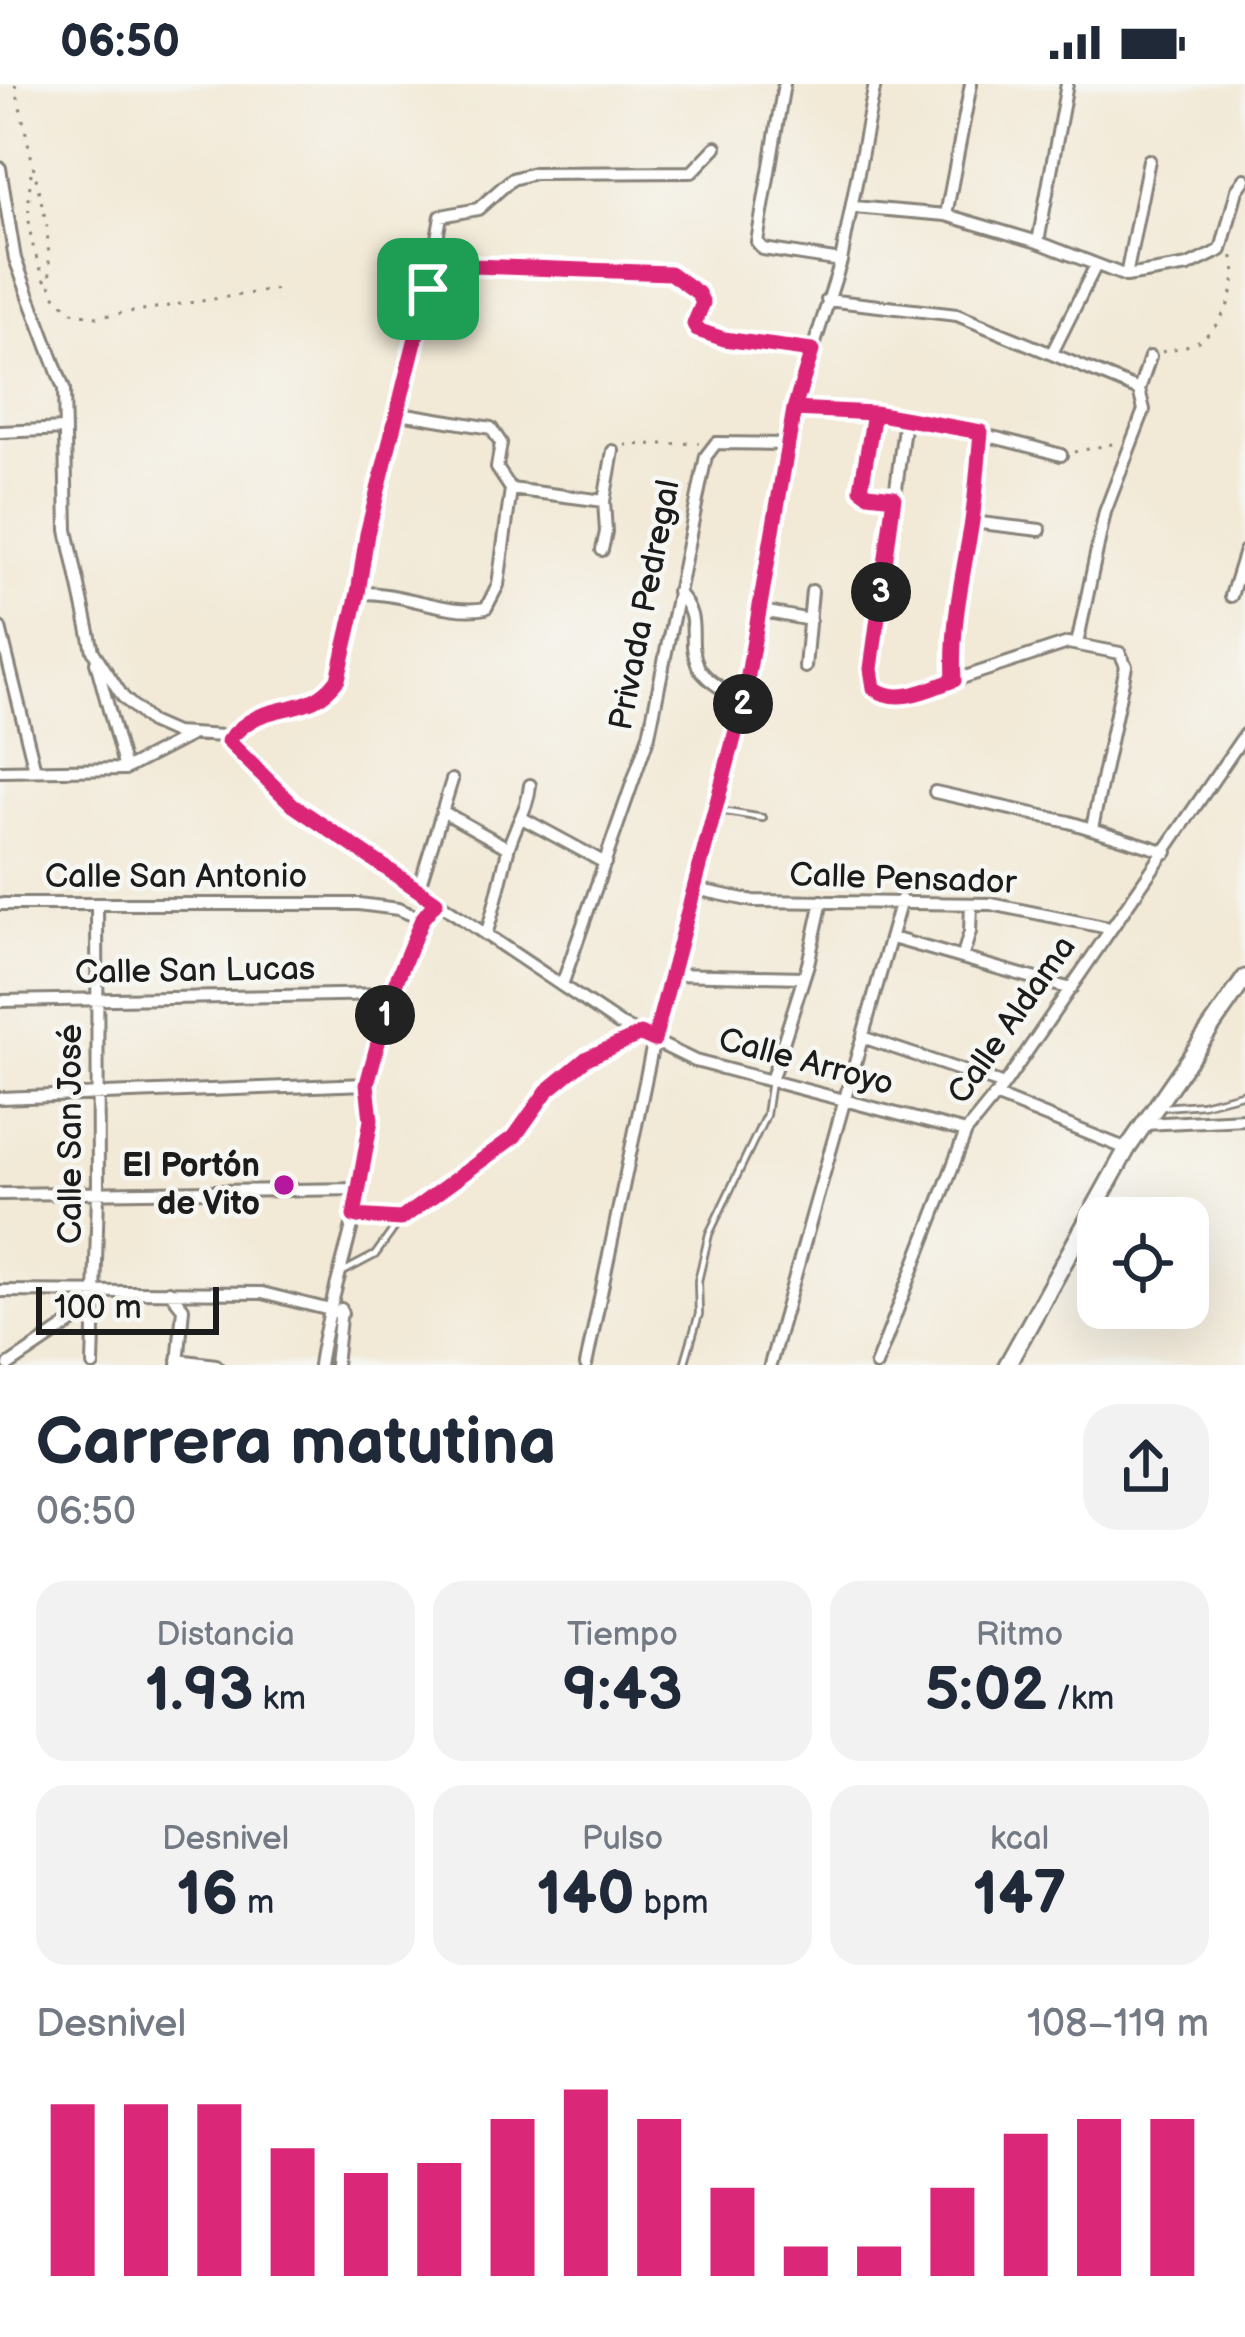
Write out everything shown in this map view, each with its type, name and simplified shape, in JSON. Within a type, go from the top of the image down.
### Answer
[{"type":"street","points":[[784,84],[759,246],[841,261]]},
{"type":"street","points":[[586,1365],[654,1040],[743,704],[794,409],[841,261],[874,84]]},
{"type":"street","points":[[946,214],[970,84]]},
{"type":"street","points":[[1038,242],[1066,84]]},
{"type":"street","points":[[93,651],[136,712],[163,729],[216,734],[228,741],[252,716],[308,704],[329,690],[342,667],[367,534],[400,412],[441,216],[478,209],[512,179],[534,173],[692,172],[716,147]]},
{"type":"street","points":[[1126,276],[1149,160]]},
{"type":"street","points":[[0,168],[15,259],[64,389],[67,530],[125,769]]},
{"type":"street","points":[[854,207],[946,214],[1126,276],[1210,259],[1226,238],[1244,180]]},
{"type":"street","points":[[1052,353],[1095,267]]},
{"type":"street","points":[[670,273],[700,296],[703,303],[694,324],[697,330],[724,339],[812,351]]},
{"type":"street","points":[[827,300],[957,315],[1139,391]]},
{"type":"street","points":[[1077,644],[1105,512],[1144,410],[1139,391],[1150,357]]},
{"type":"street","points":[[794,409],[874,413],[981,432],[1060,454]]},
{"type":"street","points":[[358,593],[405,596],[461,610],[486,608],[498,585],[511,489],[497,468],[501,442],[491,428],[400,412]]},
{"type":"street","points":[[861,489],[874,413]]},
{"type":"street","points":[[905,419],[871,681],[879,693],[913,694],[1058,646],[1077,644],[1120,653],[1126,666],[1092,829]]},
{"type":"street","points":[[0,432],[65,429]]},
{"type":"street","points":[[954,680],[959,586],[972,522],[981,432]]},
{"type":"street","points":[[716,443],[787,444]]},
{"type":"street","name":"Privada Pedregal","points":[[562,985],[649,735],[700,471],[716,443]]},
{"type":"street","points":[[602,550],[613,451]]},
{"type":"street","points":[[511,489],[604,501]]},
{"type":"street","points":[[972,522],[1040,530]]},
{"type":"street","points":[[1231,596],[1245,551]]},
{"type":"street","points":[[805,667],[812,591]]},
{"type":"street","points":[[676,592],[695,620],[697,664],[743,704]]},
{"type":"street","points":[[757,610],[810,620]]},
{"type":"street","points":[[0,628],[35,770]]},
{"type":"street","points":[[0,771],[125,769],[192,734]]},
{"type":"street","name":"Calle Aldama","points":[[876,1365],[966,1132],[1004,1085],[1245,734]]},
{"type":"street","name":"Calle Arroyo","points":[[228,741],[293,805],[598,1011],[641,1034],[695,1061],[966,1132]]},
{"type":"street","points":[[419,887],[452,781]]},
{"type":"street","points":[[486,935],[530,785]]},
{"type":"street","points":[[935,792],[1167,852]]},
{"type":"street","points":[[442,811],[508,848]]},
{"type":"street","points":[[522,818],[604,863]]},
{"type":"street","name":"Calle Pensador","points":[[695,889],[753,901],[901,900],[1007,906],[1109,928]]},
{"type":"street","points":[[770,1365],[901,900]]},
{"type":"street","points":[[771,1081],[822,901]]},
{"type":"street","points":[[319,1365],[328,1309],[360,1189],[371,1120],[367,1084],[391,994],[422,919],[436,902]]},
{"type":"street","name":"Calle San Antonio","points":[[0,904],[359,904],[398,909],[422,919]]},
{"type":"street","name":"Calle San José","points":[[93,1365],[97,904]]},
{"type":"street","points":[[962,958],[970,932],[971,904]]},
{"type":"street","points":[[892,938],[1071,989]]},
{"type":"street","points":[[670,974],[804,977]]},
{"type":"street","points":[[1007,1365],[1127,1149],[1245,978]]},
{"type":"street","name":"Calle San Lucas","points":[[0,1001],[391,994]]},
{"type":"street","points":[[865,1038],[1004,1085]]},
{"type":"street","points":[[0,1098],[367,1084]]},
{"type":"street","points":[[995,1096],[1127,1149]]},
{"type":"street","points":[[1144,1124],[1245,1120]]},
{"type":"street","points":[[0,1194],[360,1189]]},
{"type":"street","points":[[335,1365],[342,1313],[337,1288]]},
{"type":"street","points":[[0,1291],[262,1293],[342,1313]]},
{"type":"street","points":[[169,1291],[182,1308],[178,1362],[216,1365]]},
{"type":"street","points":[[182,1308],[201,1295]]},
{"type":"street","points":[[9,1365],[95,1307]]},
{"type":"lane","points":[[715,810],[763,818]]},
{"type":"lane","points":[[341,1273],[374,1255],[401,1219],[515,1136],[547,1091],[587,1058],[641,1034]]},
{"type":"lane","points":[[683,1365],[699,1314],[698,1281],[709,1234],[766,1114],[771,1081]]},
{"type":"lane","points":[[1155,1108],[1202,1104],[1245,1093]]},
{"type":"lane","points":[[354,1216],[401,1219]]},
{"type":"path","points":[[15,84],[46,227],[51,292]]},
{"type":"path","points":[[32,172],[26,215],[31,251],[51,292],[72,312],[98,317],[279,289]]},
{"type":"path","points":[[1150,357],[1200,340],[1232,302],[1234,261],[1226,238]]},
{"type":"path","points":[[428,289],[472,266],[670,273]]},
{"type":"path","points":[[1060,454],[1133,438]]},
{"type":"path","points":[[613,451],[631,442],[716,443]]},
{"type":"place","name":"El Portón de Vito","points":[[284,1185]]},
{"type":"route","points":[[428,289],[367,534],[338,679],[308,704],[252,716],[228,741],[293,805],[436,902],[422,919],[391,994],[367,1084],[371,1120],[354,1216],[401,1219],[515,1136],[535,1104],[587,1058],[641,1034],[654,1040],[743,704],[794,409],[874,413],[981,432],[972,522],[959,586],[954,680],[913,694],[888,696],[874,688],[871,669],[894,497],[861,489],[874,413],[794,409],[812,351],[724,339],[697,330],[694,324],[703,303],[700,296],[670,273],[472,266],[428,289]]}]
